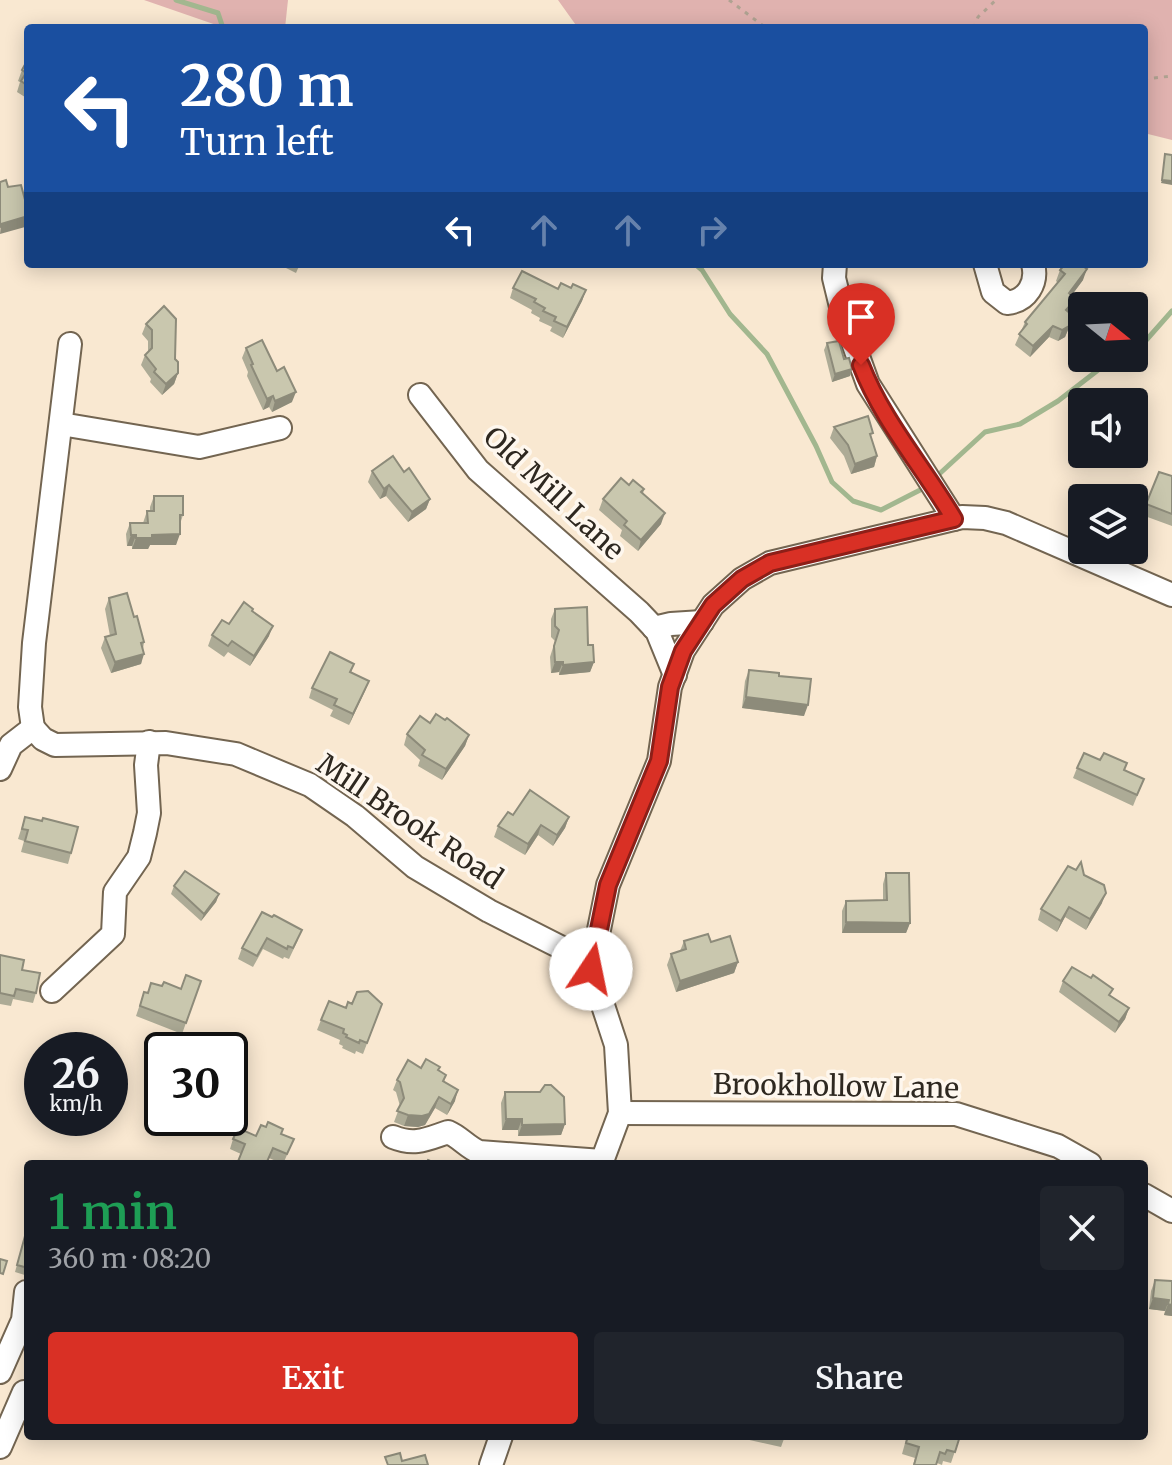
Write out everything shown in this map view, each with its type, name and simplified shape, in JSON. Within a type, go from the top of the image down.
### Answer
[{"type":"street","points":[[835,268],[834,278],[843,315],[868,384],[954,519]]},
{"type":"street","points":[[986,268],[993,292],[1007,303],[1016,302],[1030,289],[1034,268]]},
{"type":"street","points":[[33,728],[30,707],[34,643],[70,344]]},
{"type":"street","name":"Old Mill Lane","points":[[420,395],[478,470],[654,628],[675,675]]},
{"type":"street","points":[[61,424],[199,447],[280,428]]},
{"type":"street","points":[[602,1160],[620,1113],[616,1045],[591,969],[608,885],[659,761],[675,675],[683,651],[713,605],[742,579],[770,563],[954,519],[985,518],[1006,523],[1172,595]]},
{"type":"street","points":[[654,628],[702,622]]},
{"type":"street","points":[[0,735],[33,728]]},
{"type":"street","points":[[0,769],[11,745],[33,728]]},
{"type":"street","name":"Mill Brook Road","points":[[33,728],[43,739],[55,745],[149,742],[236,754],[310,785],[355,816],[415,867],[489,911],[574,954],[591,969]]},
{"type":"street","points":[[52,991],[113,934],[115,892],[139,857],[149,813],[146,765],[149,742]]},
{"type":"street","name":"Brookhollow Lane","points":[[620,1113],[956,1114],[1058,1146],[1083,1160]]},
{"type":"street","points":[[393,1137],[414,1142],[426,1141],[448,1132],[479,1152],[568,1160]]},
{"type":"street","points":[[1148,1197],[1172,1211]]},
{"type":"street","points":[[0,1372],[23,1320],[24,1311]]},
{"type":"street","points":[[0,1447],[24,1392]]},
{"type":"street","points":[[491,1465],[500,1440]]},
{"type":"path","points":[[729,0],[761,24]]},
{"type":"path","points":[[975,24],[978,17],[996,0]]},
{"type":"path","points":[[1148,79],[1172,76]]},
{"type":"shaded area","points":[[144,0],[288,0],[285,24],[213,24]]},
{"type":"shaded area","points":[[558,0],[1172,0],[1172,140],[1148,134],[1148,24],[575,24]]},
{"type":"building","points":[[1165,154],[1172,155],[1172,181],[1162,180]]},
{"type":"building","points":[[6,180],[8,187],[21,185],[24,217],[0,227],[0,182]]},
{"type":"building","points":[[1062,268],[1087,269],[1068,292],[1068,327],[1062,330],[1053,326],[1033,346],[1019,334],[1027,324],[1025,322],[1065,274],[1060,270]]},
{"type":"building","points":[[522,271],[558,289],[561,283],[586,290],[567,327],[554,321],[556,317],[543,311],[545,308],[534,302],[536,299],[513,288]]},
{"type":"building","points":[[164,306],[176,319],[175,359],[178,362],[178,373],[166,384],[154,372],[156,369],[145,355],[152,348],[152,330],[146,324]]},
{"type":"building","points":[[262,340],[277,371],[284,367],[296,392],[275,401],[273,396],[267,399],[246,348]]},
{"type":"building","points":[[839,341],[844,359],[849,358],[852,369],[835,374],[827,343]]},
{"type":"building","points":[[868,416],[877,456],[855,464],[848,445],[834,427]]},
{"type":"building","points":[[393,456],[404,472],[409,468],[430,499],[412,512],[389,485],[384,489],[372,471]]},
{"type":"building","points":[[1159,472],[1172,476],[1172,514],[1148,505]]},
{"type":"building","points":[[621,478],[629,485],[633,480],[644,489],[641,492],[665,513],[641,540],[624,525],[627,521],[603,499]]},
{"type":"building","points":[[154,496],[183,496],[180,534],[152,535],[152,538],[131,535],[130,523],[148,523],[147,511],[154,511]]},
{"type":"building","points":[[127,593],[134,617],[137,616],[144,654],[115,662],[105,637],[116,634],[109,598]]},
{"type":"building","points":[[244,602],[273,626],[254,656],[232,641],[228,646],[212,635],[222,620],[229,624]]},
{"type":"building","points":[[587,607],[588,645],[593,645],[594,662],[563,665],[563,662],[555,662],[554,646],[559,630],[555,626],[555,609]]},
{"type":"building","points":[[330,652],[354,664],[350,672],[369,681],[353,714],[334,705],[337,699],[312,688]]},
{"type":"building","points":[[749,670],[811,679],[808,705],[746,697]]},
{"type":"building","points":[[436,714],[445,720],[447,718],[469,735],[446,769],[422,755],[425,750],[407,734],[420,716],[430,723]]},
{"type":"building","points":[[1084,753],[1100,760],[1104,753],[1127,763],[1124,770],[1144,779],[1137,795],[1077,768]]},
{"type":"building","points":[[530,790],[569,817],[557,835],[541,825],[528,844],[498,826],[508,812],[513,815]]},
{"type":"building","points":[[25,817],[78,827],[71,853],[25,841],[28,830],[22,829]]},
{"type":"building","points":[[1081,862],[1084,875],[1104,885],[1106,893],[1090,919],[1069,907],[1061,921],[1041,909],[1068,866],[1076,870]]},
{"type":"building","points":[[185,871],[219,894],[204,914],[174,886]]},
{"type":"building","points":[[886,873],[909,873],[910,923],[846,922],[846,901],[887,900]]},
{"type":"building","points":[[262,912],[302,930],[293,948],[288,946],[287,949],[267,938],[257,956],[242,948]]},
{"type":"building","points":[[708,934],[711,942],[730,936],[738,962],[680,981],[671,954],[686,949],[684,941]]},
{"type":"building","points":[[0,955],[24,960],[22,970],[40,973],[36,993],[16,989],[14,996],[0,993]]},
{"type":"building","points":[[1072,967],[1091,978],[1093,975],[1113,989],[1109,995],[1129,1008],[1119,1022],[1063,981]]},
{"type":"building","points":[[186,975],[201,981],[186,1023],[140,1006],[144,992],[148,993],[151,983],[162,986],[164,982],[181,989]]},
{"type":"building","points":[[368,991],[382,1004],[367,1043],[346,1037],[344,1029],[321,1020],[329,1001],[346,1008],[348,1002],[352,1004],[357,992]]},
{"type":"building","points":[[426,1059],[440,1067],[438,1070],[446,1075],[443,1081],[458,1090],[451,1104],[439,1097],[429,1114],[408,1115],[397,1111],[404,1098],[397,1080],[408,1060],[421,1068]]},
{"type":"building","points":[[545,1085],[551,1085],[564,1097],[565,1124],[522,1125],[522,1119],[506,1119],[505,1092],[540,1092]]},
{"type":"building","points":[[268,1122],[283,1129],[281,1134],[294,1139],[287,1154],[273,1148],[268,1160],[239,1160],[245,1144],[233,1139],[234,1136],[248,1136],[248,1132],[256,1136],[261,1125],[266,1127]]},
{"type":"building","points":[[24,1240],[24,1267],[17,1265]]},
{"type":"building","points":[[0,1259],[7,1261],[3,1274],[0,1273]]},
{"type":"building","points":[[1155,1280],[1172,1281],[1172,1305],[1168,1304],[1169,1300],[1153,1298]]},
{"type":"building","points":[[907,1440],[959,1440],[955,1452],[940,1452],[936,1465],[914,1465],[919,1447],[906,1443]]},
{"type":"building","points":[[400,1453],[402,1461],[425,1455],[428,1465],[388,1465],[385,1457]]},
{"type":"waterway","points":[[176,0],[218,13],[222,24]]},
{"type":"waterway","points":[[700,268],[730,314],[767,354],[832,482],[853,501],[881,510],[926,487]]},
{"type":"waterway","points":[[1148,338],[1172,311]]},
{"type":"waterway","points":[[936,477],[985,432],[1020,424],[1058,401],[1096,372]]},
{"type":"route","points":[[591,969],[608,885],[659,761],[670,687],[683,651],[713,605],[742,579],[770,563],[954,519],[886,414],[861,365]]}]
